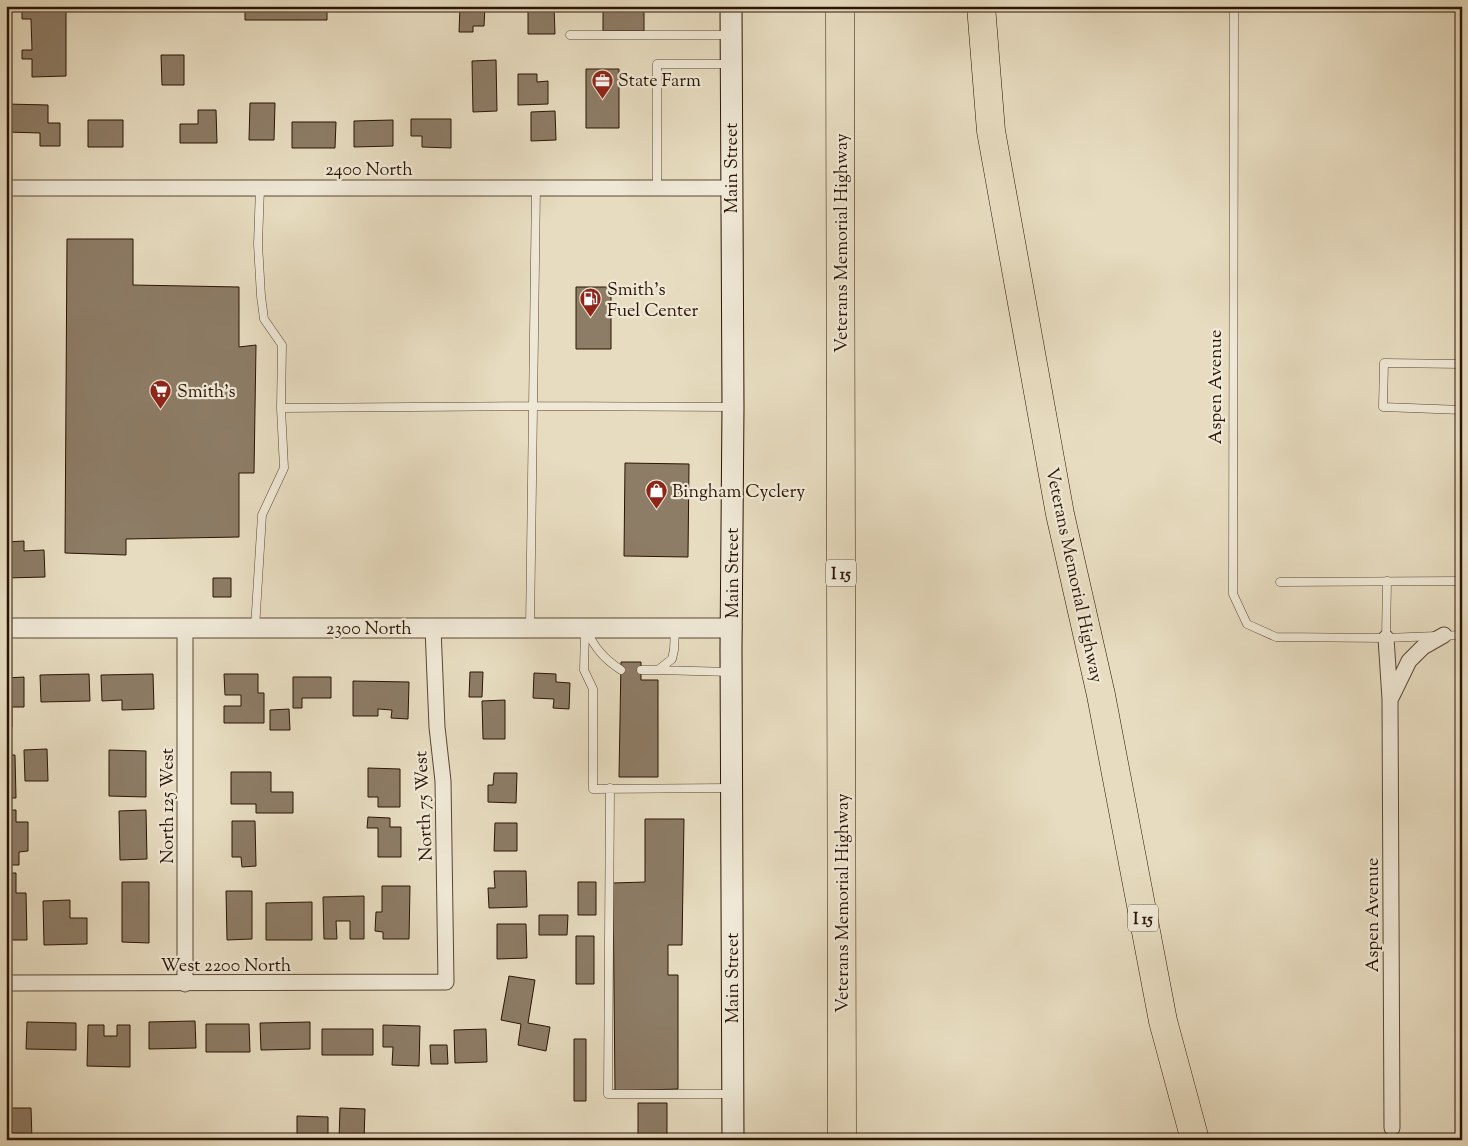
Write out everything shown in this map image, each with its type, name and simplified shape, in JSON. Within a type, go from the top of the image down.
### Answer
[{"type":"highway","name":"Veterans Memorial Highway","points":[[840,6],[842,1140]]},
{"type":"highway","name":"Veterans Memorial Highway","points":[[981,6],[991,131],[1060,514],[1101,695],[1163,1021],[1195,1140]]},
{"type":"main road","name":"Main Street","points":[[731,6],[733,1140]]},
{"type":"street","name":"2400 North","points":[[6,188],[731,188]]},
{"type":"street","name":"2300 North","points":[[6,628],[732,628]]},
{"type":"street","name":"North 125 West","points":[[185,628],[185,984]]},
{"type":"street","name":"North 75 West","points":[[432,628],[437,727],[443,781],[446,982]]},
{"type":"street","name":"Aspen Avenue","points":[[1390,700],[1409,661],[1423,647],[1444,635]]},
{"type":"street","name":"Aspen Avenue","points":[[1386,638],[1390,700],[1392,1128]]},
{"type":"street","name":"West 2200 North","points":[[6,983],[446,982]]},
{"type":"lane","name":"Aspen Avenue","points":[[1234,6],[1233,594],[1247,624],[1276,637],[1386,638],[1444,635]]},
{"type":"lane","points":[[570,35],[731,35]]},
{"type":"lane","points":[[657,188],[657,64],[731,64]]},
{"type":"lane","points":[[255,628],[262,514],[284,468],[281,408],[282,345],[264,319],[258,244],[260,188]]},
{"type":"lane","points":[[530,628],[536,188]]},
{"type":"lane","points":[[1462,364],[1384,363],[1383,407],[1462,410]]},
{"type":"lane","points":[[281,408],[733,407]]},
{"type":"lane","points":[[1386,638],[1387,581]]},
{"type":"lane","points":[[1280,582],[1462,581]]},
{"type":"lane","points":[[585,628],[596,649],[608,662],[621,670]]},
{"type":"lane","points":[[585,628],[584,670],[594,689],[593,789],[732,788]]},
{"type":"lane","points":[[658,670],[672,659],[675,628]]},
{"type":"lane","points":[[1444,635],[1462,635]]},
{"type":"lane","points":[[641,670],[732,672]]},
{"type":"lane","points":[[610,788],[608,1094],[733,1094]]},
{"type":"building","points":[[66,6],[66,76],[32,77],[32,59],[22,59],[22,50],[32,50],[31,19],[22,19],[22,7]]},
{"type":"building","points":[[245,6],[327,6],[327,20],[245,20]]},
{"type":"building","points":[[460,6],[485,6],[484,26],[473,26],[473,32],[459,32]]},
{"type":"building","points":[[528,6],[554,6],[555,34],[528,34]]},
{"type":"building","points":[[603,6],[644,6],[644,31],[603,31]]},
{"type":"building","points":[[161,55],[184,55],[184,85],[162,85]]},
{"type":"building","points":[[496,60],[497,111],[473,112],[472,61]]},
{"type":"building","name":"State Farm","points":[[586,69],[619,69],[619,128],[586,128]]},
{"type":"building","points":[[518,74],[537,74],[537,82],[548,81],[548,104],[518,105]]},
{"type":"building","points":[[250,103],[275,103],[274,140],[249,140]]},
{"type":"building","points":[[6,104],[48,105],[48,123],[60,123],[60,146],[40,146],[40,133],[6,132]]},
{"type":"building","points":[[198,110],[216,110],[217,143],[180,143],[180,124],[198,124]]},
{"type":"building","points":[[555,111],[556,140],[531,141],[531,112]]},
{"type":"building","points":[[411,119],[451,119],[451,148],[422,147],[422,136],[411,136]]},
{"type":"building","points":[[88,120],[123,120],[123,147],[88,147]]},
{"type":"building","points":[[393,120],[393,146],[354,147],[354,121]]},
{"type":"building","points":[[292,122],[336,122],[335,148],[292,148]]},
{"type":"building","name":"Smith's","points":[[67,239],[133,239],[133,285],[239,287],[239,347],[256,345],[254,473],[239,473],[239,537],[126,539],[126,555],[65,553]]},
{"type":"building","points":[[576,287],[611,287],[611,349],[576,349]]},
{"type":"building","name":"Bingham Cyclery","points":[[625,463],[689,464],[688,557],[624,556]]},
{"type":"building","points":[[24,541],[24,551],[44,550],[45,577],[6,578],[6,542]]},
{"type":"building","points":[[213,578],[231,578],[231,597],[213,597]]},
{"type":"building","points":[[621,662],[641,662],[641,680],[658,680],[658,777],[619,777]]},
{"type":"building","points":[[470,672],[483,672],[482,697],[469,697]]},
{"type":"building","points":[[534,673],[556,674],[556,682],[570,683],[569,709],[553,708],[554,699],[533,698]]},
{"type":"building","points":[[89,674],[90,701],[41,702],[40,675]]},
{"type":"building","points":[[153,674],[154,709],[122,710],[122,700],[102,701],[101,675]]},
{"type":"building","points":[[224,674],[258,674],[258,693],[264,693],[264,723],[224,723],[224,706],[241,706],[241,695],[225,695]]},
{"type":"building","points":[[24,677],[24,707],[12,707],[12,727],[6,727],[6,678]]},
{"type":"building","points":[[293,677],[331,677],[331,698],[302,698],[302,708],[293,708]]},
{"type":"building","points":[[353,681],[409,682],[408,719],[391,718],[392,710],[378,709],[378,716],[353,716]]},
{"type":"building","points":[[505,700],[505,739],[483,739],[482,701]]},
{"type":"building","points":[[289,709],[290,730],[270,730],[270,710]]},
{"type":"building","points":[[47,749],[48,781],[25,781],[24,750]]},
{"type":"building","points":[[109,750],[146,751],[146,797],[109,796]]},
{"type":"building","points":[[6,755],[15,755],[16,798],[6,798]]},
{"type":"building","points":[[368,768],[400,769],[400,807],[378,807],[378,797],[368,797]]},
{"type":"building","points":[[231,772],[271,772],[271,792],[293,792],[293,813],[256,813],[256,804],[231,804]]},
{"type":"building","points":[[494,773],[517,773],[516,803],[488,802],[488,785],[493,785]]},
{"type":"building","points":[[6,810],[16,810],[16,822],[28,822],[28,851],[19,852],[19,865],[9,865],[9,859],[6,859]]},
{"type":"building","points":[[146,810],[147,859],[120,860],[119,811]]},
{"type":"building","points":[[368,817],[390,818],[390,827],[401,827],[401,857],[378,857],[378,828],[367,828]]},
{"type":"building","points":[[645,819],[684,819],[682,945],[668,945],[668,975],[678,975],[678,1089],[615,1091],[613,883],[645,882]]},
{"type":"building","points":[[232,821],[255,821],[256,866],[242,867],[241,857],[232,857]]},
{"type":"building","points":[[495,823],[517,823],[517,851],[494,851]]},
{"type":"building","points":[[494,871],[526,871],[527,907],[489,908],[488,888],[495,888]]},
{"type":"building","points":[[6,873],[16,873],[16,893],[26,893],[27,940],[6,940]]},
{"type":"building","points":[[122,882],[149,882],[149,943],[122,942]]},
{"type":"building","points":[[578,882],[596,882],[596,915],[578,915]]},
{"type":"building","points":[[382,886],[410,886],[409,939],[383,939],[383,932],[375,931],[376,912],[382,912]]},
{"type":"building","points":[[226,891],[252,891],[252,939],[227,940]]},
{"type":"building","points":[[364,896],[364,939],[350,939],[350,921],[336,921],[337,939],[324,939],[323,897]]},
{"type":"building","points":[[70,900],[70,918],[87,918],[87,944],[44,945],[43,901]]},
{"type":"building","points":[[312,902],[312,940],[266,940],[266,903]]},
{"type":"building","points":[[539,915],[568,915],[567,935],[539,935]]},
{"type":"building","points":[[497,924],[526,924],[527,958],[497,959]]},
{"type":"building","points":[[576,936],[594,936],[594,984],[576,984]]},
{"type":"building","points":[[509,976],[535,980],[528,1023],[550,1027],[546,1051],[518,1045],[521,1024],[501,1020]]},
{"type":"building","points":[[195,1021],[196,1048],[149,1049],[149,1022]]},
{"type":"building","points":[[27,1022],[76,1023],[76,1050],[26,1049]]},
{"type":"building","points":[[310,1022],[310,1049],[261,1050],[260,1023]]},
{"type":"building","points":[[206,1024],[249,1024],[250,1052],[206,1052]]},
{"type":"building","points":[[6,1025],[8,1025],[8,1081],[6,1081]]},
{"type":"building","points":[[88,1025],[104,1025],[104,1036],[117,1036],[117,1025],[130,1025],[130,1067],[87,1066]]},
{"type":"building","points":[[383,1025],[420,1026],[419,1066],[392,1065],[393,1047],[383,1047]]},
{"type":"building","points":[[322,1029],[373,1029],[373,1055],[322,1055]]},
{"type":"building","points":[[486,1029],[487,1062],[455,1063],[454,1030]]},
{"type":"building","points":[[574,1039],[586,1039],[586,1101],[574,1101]]},
{"type":"building","points":[[430,1045],[447,1045],[448,1064],[431,1064]]},
{"type":"building","points":[[638,1103],[667,1103],[667,1140],[638,1140]]},
{"type":"building","points":[[6,1108],[31,1108],[32,1140],[6,1140]]},
{"type":"building","points":[[340,1108],[365,1109],[364,1140],[339,1140]]},
{"type":"building","points":[[297,1116],[328,1117],[328,1140],[297,1140]]},
{"type":"place","name":"State Farm","points":[[602,99]]},
{"type":"place","name":"Smith's Fuel Center","points":[[591,318]]},
{"type":"place","name":"Smith's","points":[[161,410]]},
{"type":"place","name":"Bingham Cyclery","points":[[656,510]]}]
